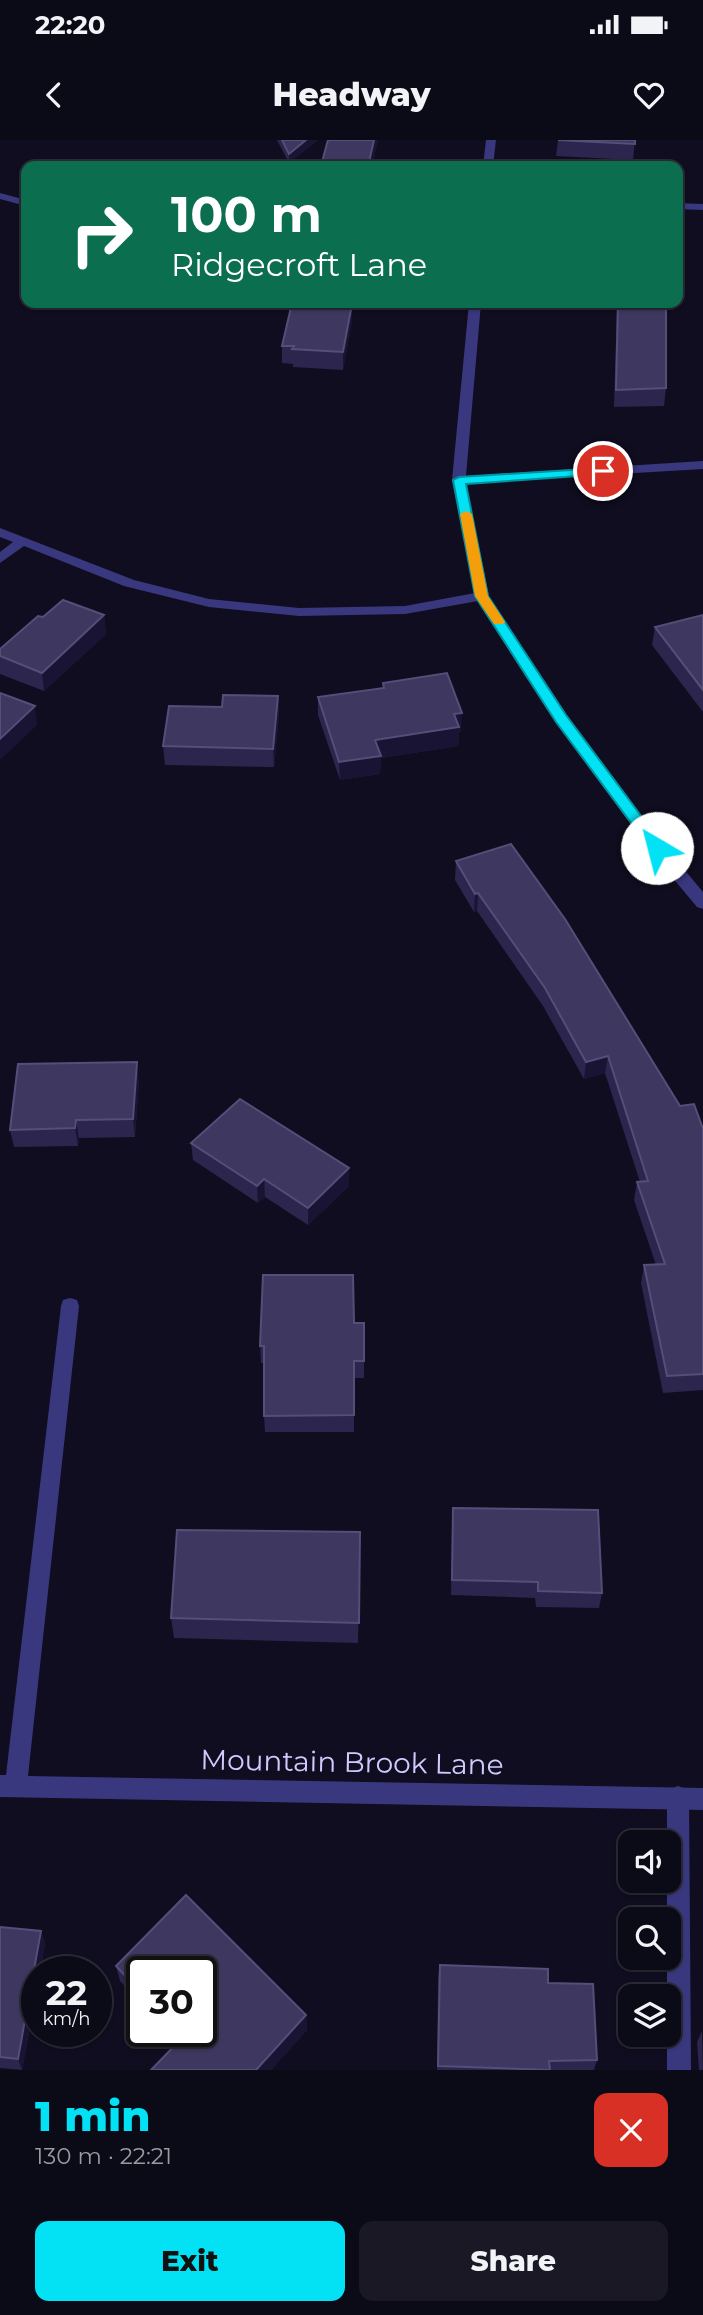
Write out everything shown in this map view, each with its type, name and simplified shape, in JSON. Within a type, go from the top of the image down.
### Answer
[{"type":"street","points":[[489,161],[491,140]]},
{"type":"street","points":[[0,196],[21,202]]},
{"type":"street","points":[[683,206],[703,207]]},
{"type":"street","points":[[475,308],[459,480],[482,596],[561,719],[657,848],[703,903]]},
{"type":"street","points":[[459,480],[703,465]]},
{"type":"street","points":[[0,532],[129,583],[209,603],[299,612],[391,610],[482,596]]},
{"type":"street","points":[[0,559],[22,541]]},
{"type":"street","points":[[8,1786],[70,1306]]},
{"type":"street","name":"Mountain Brook Lane","points":[[8,1786],[703,1799]]},
{"type":"street","points":[[678,1797],[680,2070]]},
{"type":"building","points":[[282,140],[306,140],[289,154]]},
{"type":"building","points":[[328,140],[374,140],[369,161],[322,161]]},
{"type":"building","points":[[558,140],[635,140],[635,144]]},
{"type":"building","points":[[291,308],[351,308],[343,352],[282,346]]},
{"type":"building","points":[[618,308],[666,308],[666,388],[616,390]]},
{"type":"building","points":[[63,600],[104,615],[42,673],[0,656],[0,649],[38,616],[43,617]]},
{"type":"building","points":[[703,615],[703,690],[655,627]]},
{"type":"building","points":[[447,673],[462,713],[454,714],[459,727],[375,740],[381,756],[339,762],[318,697],[384,688],[383,683]]},
{"type":"building","points":[[0,693],[35,706],[0,739]]},
{"type":"building","points":[[223,695],[278,696],[273,749],[163,746],[169,706],[222,707]]},
{"type":"building","points":[[511,844],[565,919],[680,1106],[694,1104],[703,1129],[703,1374],[667,1376],[644,1265],[665,1264],[637,1182],[648,1181],[608,1056],[586,1062],[545,988],[478,893],[475,894],[456,861]]},
{"type":"building","points":[[137,1062],[133,1119],[76,1120],[75,1128],[10,1130],[18,1064]]},
{"type":"building","points":[[240,1099],[349,1168],[308,1208],[264,1179],[257,1186],[191,1143]]},
{"type":"building","points":[[263,1275],[353,1275],[354,1323],[364,1323],[364,1361],[354,1361],[354,1415],[264,1416],[264,1346],[260,1346]]},
{"type":"building","points":[[453,1508],[598,1510],[602,1593],[538,1591],[538,1582],[452,1580]]},
{"type":"building","points":[[177,1530],[360,1532],[359,1623],[171,1618]]},
{"type":"building","points":[[186,1895],[306,2015],[256,2070],[151,2070],[173,2047],[217,2047],[217,1956],[126,1956],[126,1977],[116,1966]]},
{"type":"building","points":[[0,1927],[41,1931],[37,1956],[21,1956],[21,2042],[18,2059],[0,2057]]},
{"type":"building","points":[[440,1965],[548,1969],[548,1983],[593,1984],[597,2060],[549,2061],[550,2070],[438,2066]]},
{"type":"slow traffic","points":[[466,514],[482,596],[498,622]]},
{"type":"route","points":[[603,471],[459,480],[482,596],[561,719],[657,848]]}]
